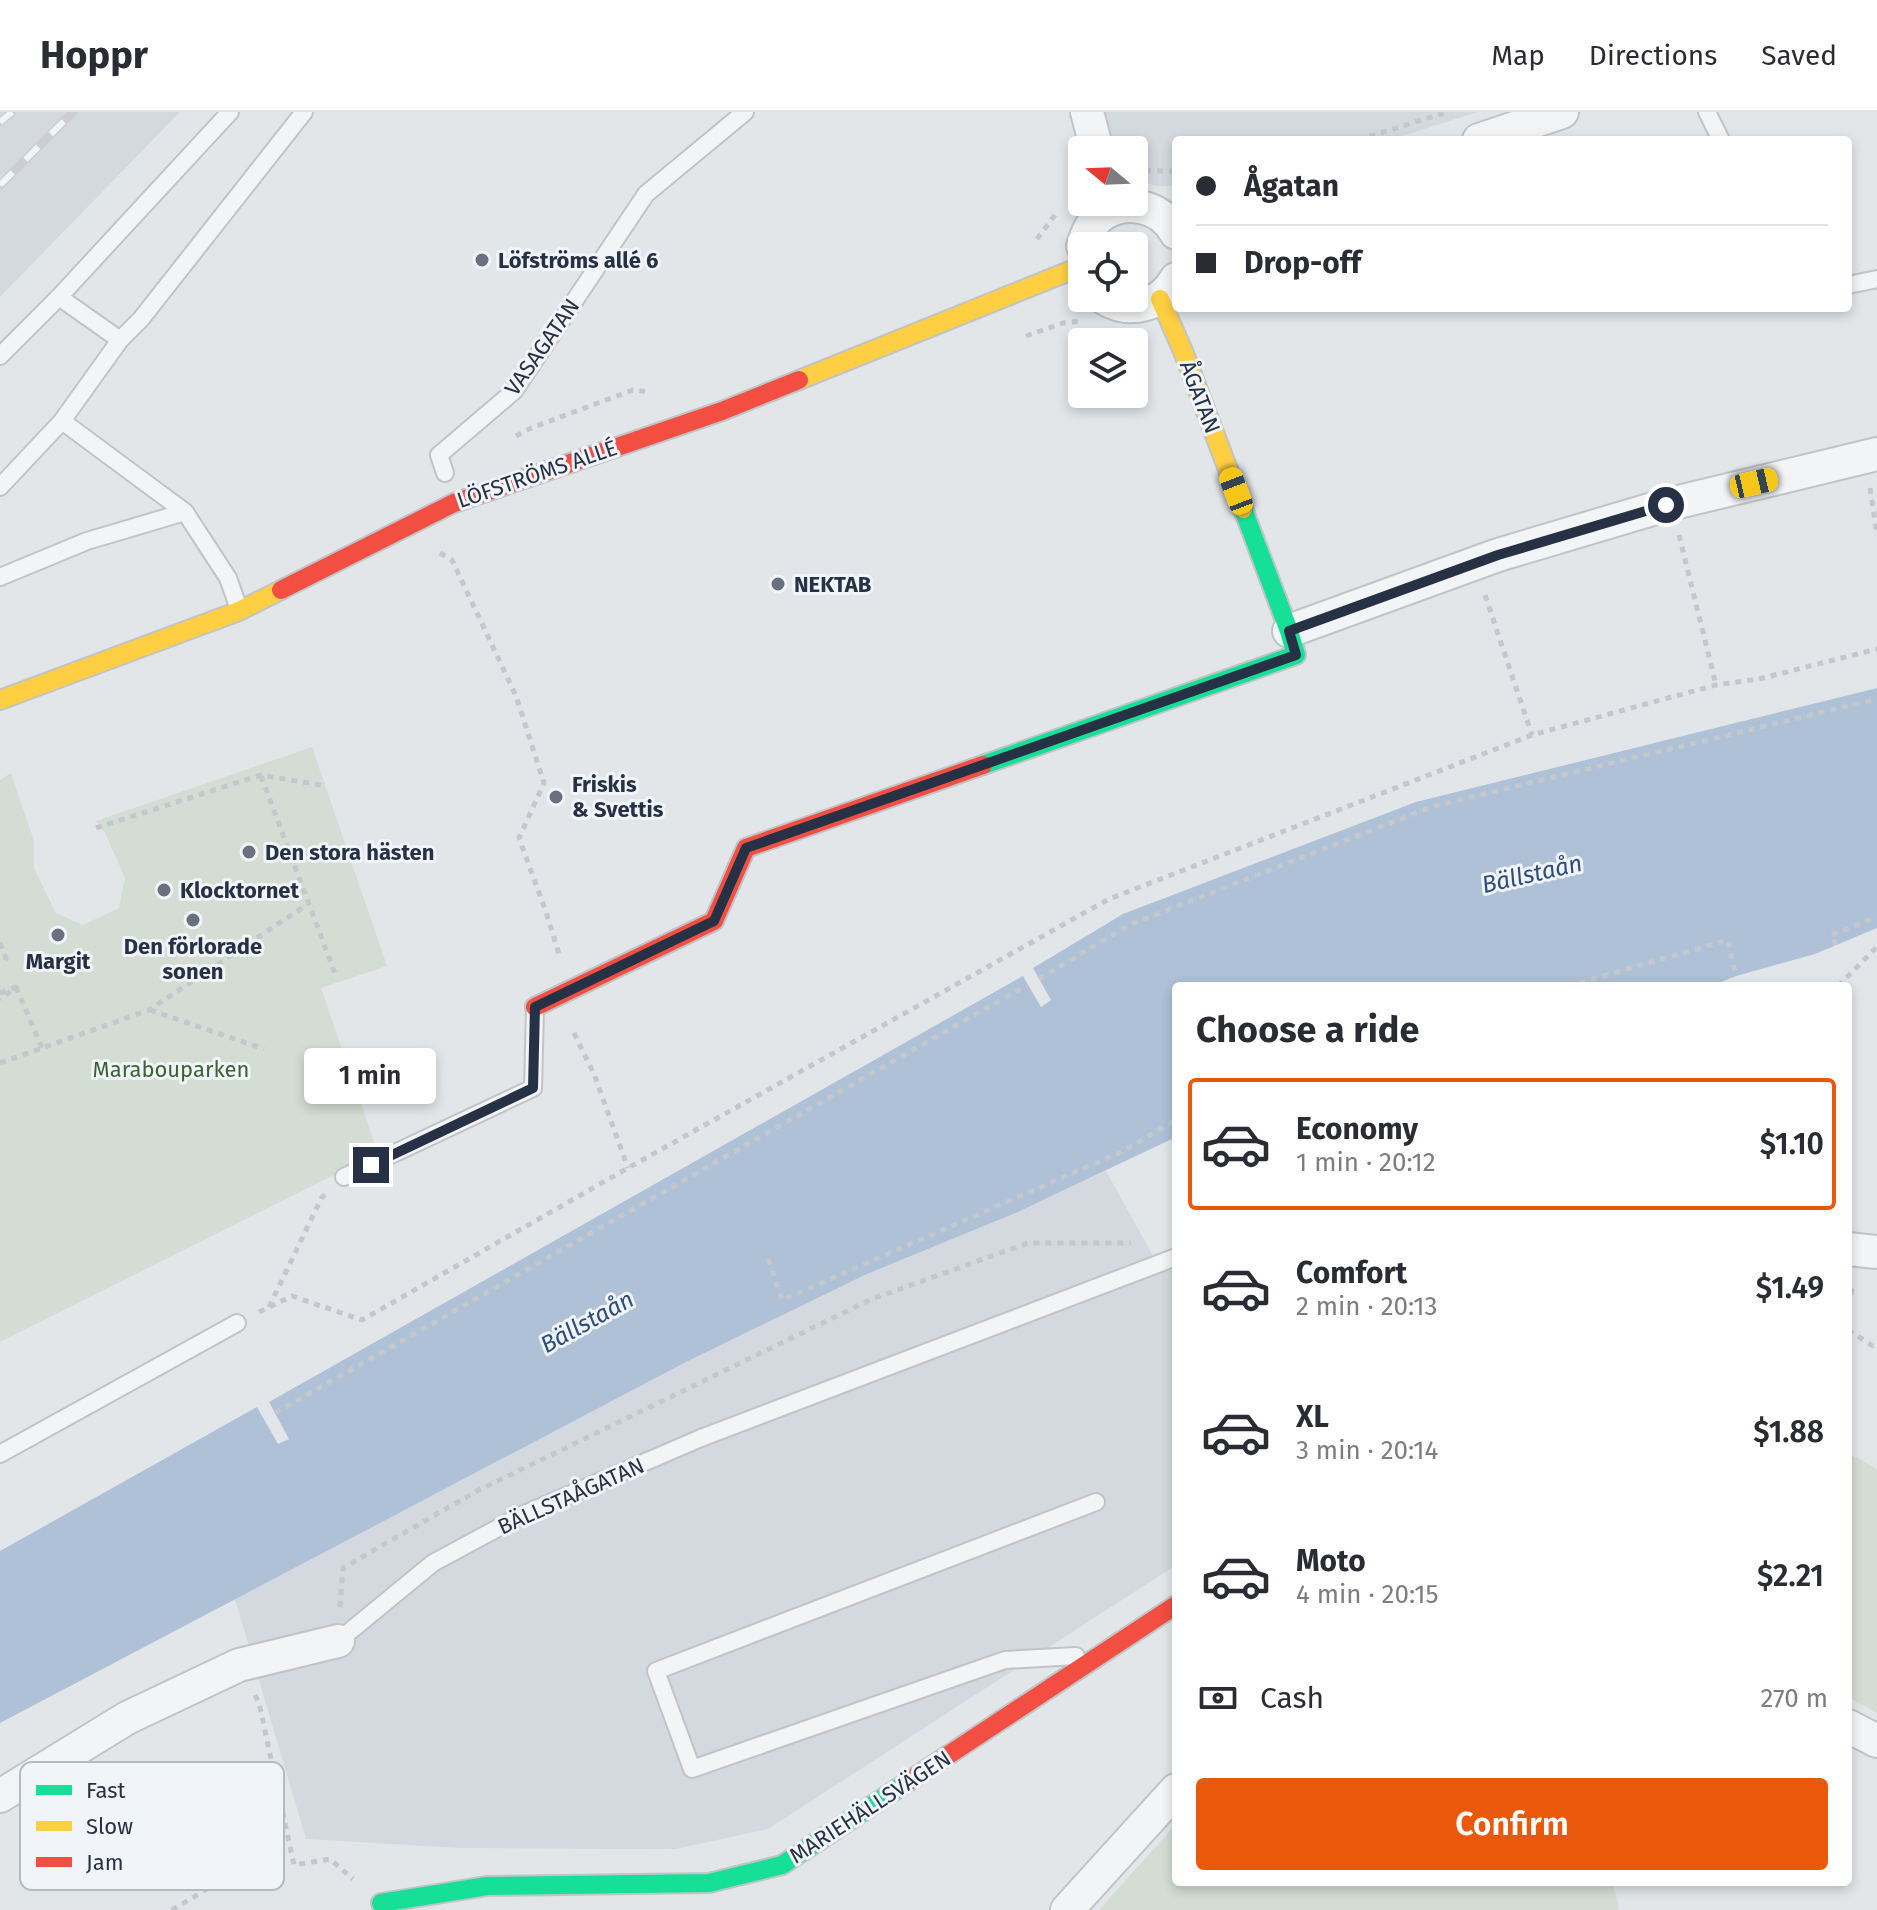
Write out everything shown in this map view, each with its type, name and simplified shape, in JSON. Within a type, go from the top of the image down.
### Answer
[{"type":"street","points":[[1087,112],[1093,136]]},
{"type":"street","points":[[1491,136],[1562,112]]},
{"type":"street","points":[[1148,208],[1160,214],[1172,226]]},
{"type":"street","points":[[1088,232],[1100,216]]},
{"type":"street","name":"LÖFSTRÖMS ALLÉ","points":[[0,700],[239,611],[454,503],[722,411],[1068,272]]},
{"type":"street","points":[[1148,303],[1168,289]]},
{"type":"street","name":"ÅGATAN","points":[[1174,312],[1183,351],[1289,631]]},
{"type":"street","points":[[535,1007],[714,921],[746,848],[1296,655],[1289,631],[1475,564],[1672,503],[1871,455]]},
{"type":"street","points":[[1852,1263],[1861,1252],[1877,1252]]},
{"type":"street","name":"MARIEHÄLLSVÄGEN","points":[[379,1907],[487,1886],[709,1883],[782,1865],[1172,1608]]},
{"type":"street","name":"BÄLLSTAÅGATAN","points":[[55,1762],[127,1718],[239,1665],[338,1641]]},
{"type":"street","points":[[1852,1728],[1877,1741]]},
{"type":"street","name":"BÄLLSTAÅGATAN","points":[[0,1796],[20,1784]]},
{"type":"street","points":[[1067,1910],[1172,1794]]},
{"type":"lane","points":[[0,356],[59,297],[230,112]]},
{"type":"lane","points":[[0,487],[62,421],[120,340],[141,319],[304,112]]},
{"type":"lane","name":"VASAGATAN","points":[[445,473],[439,455],[514,391],[646,194],[745,112]]},
{"type":"lane","points":[[1707,112],[1719,136]]},
{"type":"lane","points":[[1852,284],[1877,279]]},
{"type":"lane","points":[[59,297],[120,340]]},
{"type":"lane","points":[[62,421],[185,512],[228,578],[239,611]]},
{"type":"lane","points":[[0,577],[87,541],[185,512]]},
{"type":"lane","points":[[344,1177],[533,1088],[535,1007]]},
{"type":"lane","name":"BÄLLSTAÅGATAN","points":[[338,1641],[433,1563],[522,1515],[701,1438],[1172,1259]]},
{"type":"lane","points":[[0,1454],[237,1323]]},
{"type":"lane","points":[[1096,1502],[656,1671],[692,1769],[1005,1660],[1100,1654]]},
{"type":"path","points":[[1371,136],[1447,112]]},
{"type":"path","points":[[1148,170],[1172,172]]},
{"type":"path","points":[[1871,455],[1877,534]]},
{"type":"path","points":[[1672,503],[1716,685]]},
{"type":"path","points":[[433,548],[452,560],[510,682],[544,783],[519,838],[562,965],[567,1018],[594,1074],[628,1168]]},
{"type":"path","points":[[1475,564],[1532,735]]},
{"type":"path","points":[[344,1177],[322,1197],[269,1307],[292,1296],[362,1320],[1109,899],[1532,735],[1716,685],[1759,679],[1877,649]]},
{"type":"path","points":[[1039,979],[1129,925],[1434,806],[1877,699]]},
{"type":"path","points":[[261,775],[336,976]]},
{"type":"path","points":[[96,828],[261,775],[326,786]]},
{"type":"path","points":[[0,1063],[149,1010],[308,904]]},
{"type":"path","points":[[1836,945],[1831,935],[1877,917]]},
{"type":"path","points":[[1582,982],[1728,940],[1736,976]]},
{"type":"path","points":[[0,943],[6,959],[0,962]]},
{"type":"path","points":[[1842,982],[1877,947]]},
{"type":"path","points":[[275,1413],[1027,985]]},
{"type":"path","points":[[0,996],[16,987],[42,1048]]},
{"type":"path","points":[[149,1010],[264,1049]]},
{"type":"path","points":[[768,1259],[782,1300],[1121,1152],[1172,1122]]},
{"type":"path","points":[[338,1641],[343,1568],[477,1491],[872,1299],[1028,1243],[1132,1243]]},
{"type":"path","points":[[1852,1333],[1873,1346],[1877,1343]]},
{"type":"path","points":[[259,1703],[272,1762]]},
{"type":"path","points":[[284,1819],[294,1865],[330,1859]]},
{"type":"path","points":[[172,1910],[205,1890]]},
{"type":"shaded area","points":[[0,112],[180,112],[0,297]]},
{"type":"shaded area","points":[[1105,112],[1478,112],[1402,136],[1172,136],[1172,186],[1148,183],[1148,136],[1112,136]]},
{"type":"shaded area","points":[[1106,1171],[1161,1270],[1172,1270],[1172,1568],[768,1829],[676,1849],[459,1848],[306,1839],[235,1599],[686,1362],[867,1274],[1018,1212]]},
{"type":"green space","name":"Marabouparken","points":[[312,747],[387,966],[321,988],[378,1153],[0,1342],[0,780],[11,773],[34,841],[34,868],[56,913],[83,925],[119,908],[125,878],[105,833],[96,821]]},
{"type":"green space","points":[[1852,1455],[1877,1469],[1877,1713],[1852,1699]]},
{"type":"green space","points":[[1172,1828],[1172,1886],[1613,1886],[1619,1906],[1617,1910],[1099,1910]]},
{"type":"water","name":"Bällstaån","points":[[1877,688],[1877,928],[1815,954],[1721,982],[1172,982],[1172,1139],[1018,1212],[867,1274],[686,1362],[0,1723],[0,1551],[257,1407],[278,1444],[289,1439],[269,1402],[1023,976],[1041,1007],[1051,1000],[1033,968],[1123,914],[1416,802]]},
{"type":"railway","points":[[0,122],[12,112]]},
{"type":"railway","points":[[0,185],[73,112]]},
{"type":"traffic: fast","points":[[983,765],[1296,655],[1243,509]]},
{"type":"traffic: fast","points":[[381,1903],[487,1886],[709,1883],[782,1865],[909,1781]]},
{"type":"traffic: slow","points":[[799,380],[1068,272]]},
{"type":"traffic: slow","points":[[1160,299],[1243,509]]},
{"type":"traffic: slow","points":[[0,700],[239,611],[281,590]]},
{"type":"traffic: jam","points":[[281,590],[454,503],[722,411],[799,380]]},
{"type":"traffic: jam","points":[[535,1007],[714,921],[746,848],[983,765]]},
{"type":"traffic: jam","points":[[909,1781],[1172,1608]]},
{"type":"place","name":"Löfströms allé 6","points":[[482,260]]},
{"type":"place","name":"NEKTAB","points":[[778,584]]},
{"type":"place","name":"Friskis & Svettis","points":[[556,797]]},
{"type":"place","name":"Den stora hästen","points":[[249,852]]},
{"type":"place","name":"Klocktornet","points":[[164,890]]},
{"type":"place","name":"Den förlorade sonen","points":[[193,920]]},
{"type":"place","name":"Margit","points":[[58,935]]},
{"type":"route","points":[[371,1165],[533,1088],[535,1007],[714,921],[746,848],[1296,655],[1289,631],[1498,555],[1666,505]]}]
